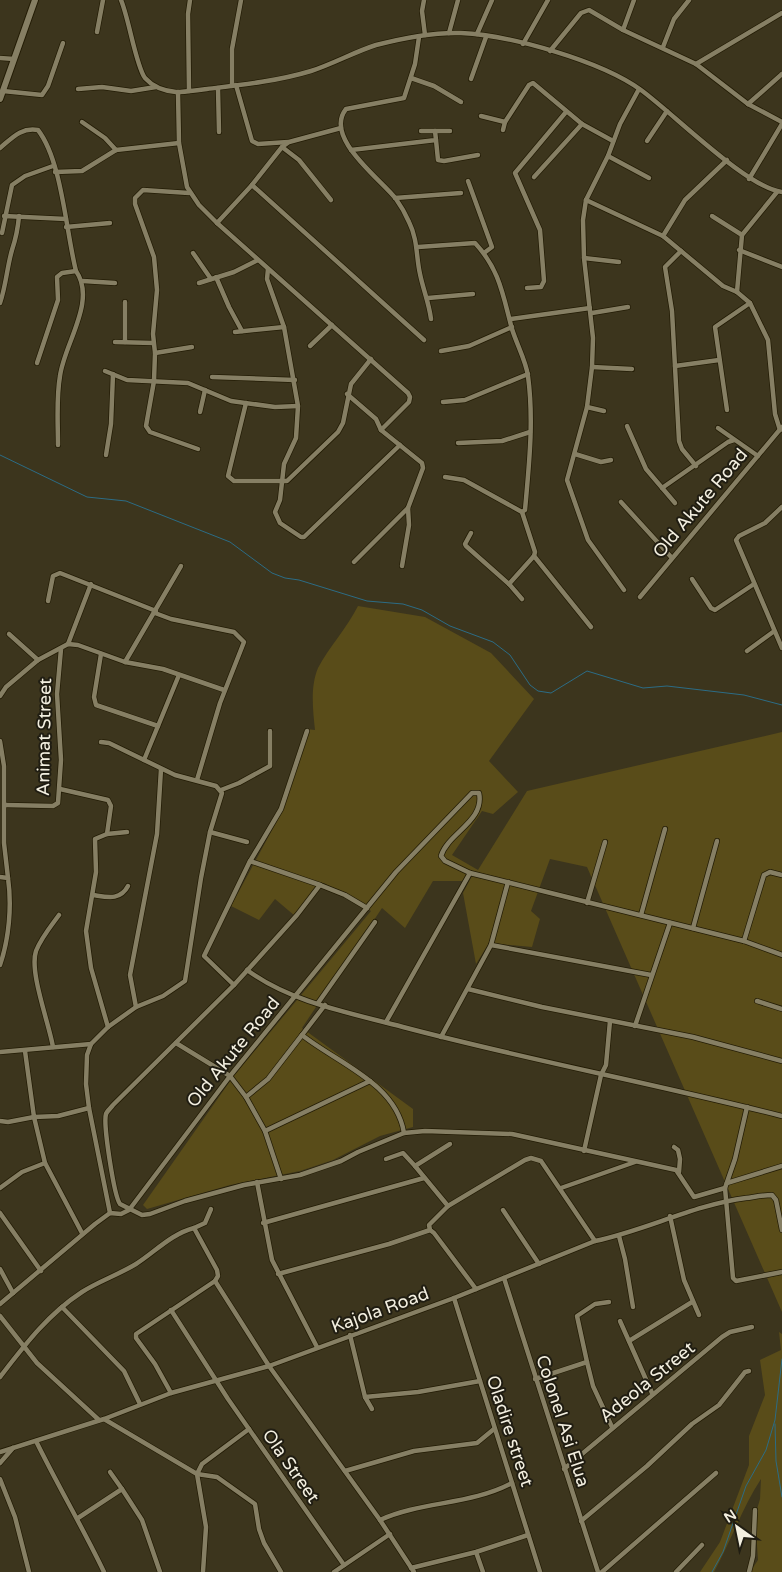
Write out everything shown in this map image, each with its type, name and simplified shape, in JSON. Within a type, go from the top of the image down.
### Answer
[{"type":"main road","points":[[0,99],[35,0]]},
{"type":"street","points":[[97,32],[103,0]]},
{"type":"street","points":[[121,0],[129,20],[142,73],[151,84],[178,92],[234,86],[310,71],[376,46],[425,35],[449,33],[477,34],[523,44],[595,65],[639,89],[749,179],[779,192],[742,235],[739,250],[740,276],[737,292]]},
{"type":"street","points":[[189,91],[188,14],[190,0]]},
{"type":"street","points":[[241,0],[232,49],[234,86],[252,141],[258,144],[289,142],[342,128]]},
{"type":"street","points":[[424,0],[422,11],[425,35]]},
{"type":"street","points":[[449,33],[458,0]]},
{"type":"street","points":[[477,34],[492,0]]},
{"type":"street","points":[[523,44],[548,0]]},
{"type":"street","points":[[623,30],[634,0]]},
{"type":"street","points":[[663,47],[674,19],[689,0]]},
{"type":"street","points":[[550,51],[571,24],[586,10],[623,30],[696,64],[748,104],[782,123],[749,179]]},
{"type":"street","points":[[696,64],[782,12]]},
{"type":"street","points":[[471,79],[486,36]]},
{"type":"street","points":[[419,37],[406,96],[402,100],[346,109],[342,128],[351,150],[369,174],[396,198],[410,224],[418,247],[420,274],[428,298],[431,319]]},
{"type":"street","points":[[3,91],[42,94],[48,86],[63,42]]},
{"type":"street","points":[[0,58],[14,60]]},
{"type":"street","points":[[748,104],[782,74]]},
{"type":"street","points":[[411,78],[434,86],[461,102]]},
{"type":"street","points":[[503,130],[505,122],[531,84],[535,84],[582,124],[613,141]]},
{"type":"street","points":[[78,89],[102,87],[131,91],[158,87]]},
{"type":"street","points":[[218,88],[219,132]]},
{"type":"street","points":[[624,590],[583,530],[568,485],[587,407],[592,367],[591,310],[584,258],[583,220],[586,200],[639,89]]},
{"type":"street","points":[[178,92],[179,143],[189,193],[217,223],[371,359],[410,397],[409,402],[382,430]]},
{"type":"street","points":[[647,141],[667,111]]},
{"type":"street","points":[[527,288],[541,287],[544,281],[540,230],[515,173],[566,112]]},
{"type":"street","points":[[481,116],[505,122]]},
{"type":"street","points":[[82,122],[105,138],[116,150]]},
{"type":"street","points":[[534,177],[582,124]]},
{"type":"street","points":[[0,148],[18,133],[32,129],[38,130],[55,172],[76,271],[83,281],[82,300],[60,376],[58,445]]},
{"type":"street","points":[[421,131],[450,131]]},
{"type":"street","points":[[436,131],[438,160],[444,161],[478,155]]},
{"type":"street","points":[[351,150],[436,140]]},
{"type":"street","points":[[217,223],[252,185],[282,147],[289,142]]},
{"type":"street","points":[[55,172],[82,171],[116,150],[179,143]]},
{"type":"street","points":[[282,147],[299,160],[331,200]]},
{"type":"street","points":[[608,156],[650,178]]},
{"type":"street","points":[[663,236],[684,200],[727,160]]},
{"type":"street","points":[[2,233],[4,216],[12,185],[25,176],[53,166]]},
{"type":"street","points":[[468,181],[492,247],[484,252]]},
{"type":"street","points":[[252,185],[424,340]]},
{"type":"street","points":[[189,193],[143,190],[135,198],[135,204],[156,266],[157,290],[153,343],[155,353],[154,381],[146,422],[147,429],[198,449]]},
{"type":"street","points":[[396,198],[461,193]]},
{"type":"street","points":[[586,200],[663,236],[723,286],[737,292],[750,303],[768,340],[775,414],[781,428]]},
{"type":"street","points":[[4,216],[66,219]]},
{"type":"street","points":[[0,303],[12,249],[18,234],[19,216]]},
{"type":"street","points":[[712,216],[742,235]]},
{"type":"street","points":[[66,227],[110,223]]},
{"type":"street","points":[[418,247],[475,243],[484,252],[499,279],[512,328],[528,374],[530,432],[525,510],[522,512]]},
{"type":"street","points":[[681,250],[665,267],[672,311],[679,441],[682,449],[696,466]]},
{"type":"street","points":[[739,250],[782,267]]},
{"type":"street","points":[[192,253],[214,278],[242,331]]},
{"type":"street","points":[[584,258],[619,262]]},
{"type":"street","points":[[199,283],[258,260]]},
{"type":"street","points":[[268,269],[267,279],[284,327],[298,406],[296,438],[284,464],[275,516],[280,523],[301,537],[304,537],[400,445]]},
{"type":"street","points":[[37,363],[58,300],[57,277],[62,273],[76,271]]},
{"type":"street","points":[[83,281],[115,283]]},
{"type":"street","points":[[428,298],[473,294]]},
{"type":"street","points":[[125,302],[125,342]]},
{"type":"street","points":[[727,410],[718,360],[715,327],[750,303]]},
{"type":"street","points":[[511,319],[628,308]]},
{"type":"street","points":[[310,346],[332,325]]},
{"type":"street","points":[[235,332],[284,327]]},
{"type":"street","points":[[441,351],[468,346],[512,328]]},
{"type":"street","points":[[115,342],[153,343]]},
{"type":"street","points":[[155,353],[192,347]]},
{"type":"street","points":[[246,403],[228,476],[234,481],[290,480],[338,432],[342,423],[347,394],[353,379],[371,359]]},
{"type":"street","points":[[675,366],[718,360]]},
{"type":"street","points":[[592,367],[632,369]]},
{"type":"street","points":[[105,371],[127,380],[188,383],[217,397],[246,403],[275,407],[298,406]]},
{"type":"street","points":[[106,455],[111,424],[113,374]]},
{"type":"street","points":[[442,402],[465,400],[528,374]]},
{"type":"street","points":[[212,377],[294,380]]},
{"type":"street","points":[[200,412],[205,390]]},
{"type":"street","points":[[347,394],[376,419],[382,430],[422,463],[423,468],[408,508],[409,525],[402,566]]},
{"type":"street","points":[[587,407],[604,411]]},
{"type":"street","points":[[627,426],[646,469],[675,503]]},
{"type":"street","points":[[718,428],[758,456]]},
{"type":"street","name":"Old Akute Road","points":[[640,596],[781,428]]},
{"type":"street","points":[[458,443],[502,441],[530,432]]},
{"type":"street","points":[[662,488],[728,442],[734,440]]},
{"type":"street","points":[[575,454],[601,462],[611,460]]},
{"type":"street","points":[[445,477],[464,480],[522,512],[535,552],[534,556],[509,584]]},
{"type":"street","points":[[620,502],[672,558]]},
{"type":"street","points":[[354,562],[408,508]]},
{"type":"street","points":[[781,645],[773,632],[736,540],[739,536],[764,523],[782,508]]},
{"type":"street","points":[[471,533],[465,544],[466,546],[509,584],[522,599]]},
{"type":"street","points":[[534,556],[591,627]]},
{"type":"street","points":[[125,662],[181,566]]},
{"type":"street","points":[[48,601],[53,576],[57,573],[90,584],[171,619],[234,632],[240,636],[244,642],[224,690],[197,780]]},
{"type":"street","points":[[692,579],[711,608],[715,610],[754,584]]},
{"type":"street","points":[[0,696],[6,687],[38,660],[68,644],[90,584]]},
{"type":"street","points":[[747,651],[773,632]]},
{"type":"street","points":[[10,634],[38,660]]},
{"type":"street","points":[[68,644],[78,645],[125,662],[179,675],[224,690]]},
{"type":"street","name":"Animat Street","points":[[6,805],[56,805],[60,789],[57,694],[61,649]]},
{"type":"street","points":[[101,654],[94,697],[96,705],[158,726]]},
{"type":"street","points":[[144,760],[179,675]]},
{"type":"street","points":[[100,742],[109,743],[175,776],[197,780],[222,790],[270,766],[270,731]]},
{"type":"street","points":[[234,985],[204,956],[250,861],[281,809],[307,731]]},
{"type":"street","points":[[0,741],[4,766],[6,805],[4,843],[9,906],[4,951],[0,965]]},
{"type":"street","points":[[136,1007],[130,975],[157,834],[161,769]]},
{"type":"street","points":[[60,789],[108,800],[111,806],[107,834]]},
{"type":"street","points":[[110,1213],[89,1108],[86,1070],[91,1044],[108,1027],[136,1007],[175,988],[187,977],[192,928],[210,832],[222,790]]},
{"type":"street","name":"Old Akute Road","points":[[129,1210],[230,1076],[411,854],[472,793],[479,793],[481,801],[478,808],[460,833],[445,848],[442,856],[445,861],[470,873]]},
{"type":"street","points":[[641,916],[665,829]]},
{"type":"street","points":[[108,1027],[91,968],[86,931],[96,872],[94,842],[98,837],[107,834],[127,832]]},
{"type":"street","points":[[210,832],[248,842]]},
{"type":"street","points":[[693,928],[717,841]]},
{"type":"street","points":[[587,903],[605,842]]},
{"type":"street","points":[[250,861],[345,894],[367,908]]},
{"type":"street","points":[[744,941],[764,875],[770,872],[782,875]]},
{"type":"street","points":[[386,1022],[470,873],[744,941],[782,955]]},
{"type":"street","points":[[0,877],[8,878]]},
{"type":"street","points":[[441,1037],[491,945],[508,882]]},
{"type":"street","points":[[320,885],[234,985],[106,1114],[112,1172],[118,1201],[129,1210],[150,1214],[185,1201],[256,1182],[300,1175],[341,1161],[404,1133],[443,1131],[512,1134],[679,1172]]},
{"type":"street","points":[[93,894],[116,897],[124,893],[128,886]]},
{"type":"street","points":[[54,1047],[34,967],[36,951],[59,915]]},
{"type":"street","points":[[318,1003],[375,922]]},
{"type":"street","points":[[635,1026],[651,974],[670,923]]},
{"type":"street","points":[[491,945],[651,974]]},
{"type":"street","points":[[247,970],[277,988],[296,996],[386,1022],[601,1075],[782,1116]]},
{"type":"street","points":[[468,989],[610,1021],[693,1037],[782,1061]]},
{"type":"street","points":[[757,1001],[782,1009]]},
{"type":"street","points":[[246,1097],[268,1079],[325,1005]]},
{"type":"street","points":[[584,1151],[601,1075],[606,1065],[610,1021]]},
{"type":"street","points":[[302,1035],[370,1081],[398,1112],[404,1133]]},
{"type":"street","points":[[176,1043],[230,1076],[246,1097],[265,1131],[281,1179]]},
{"type":"street","points":[[0,1052],[91,1044]]},
{"type":"street","points":[[26,1051],[34,1117],[45,1163],[82,1233]]},
{"type":"street","points":[[265,1131],[370,1081]]},
{"type":"street","points":[[747,1107],[726,1186],[734,1280],[782,1272]]},
{"type":"street","points":[[0,1121],[4,1123],[34,1117],[58,1116],[89,1108]]},
{"type":"street","points":[[415,1166],[450,1144]]},
{"type":"street","points":[[674,1147],[678,1150],[680,1159],[679,1172],[694,1197],[782,1166]]},
{"type":"street","points":[[386,1159],[403,1153],[448,1206]]},
{"type":"street","points":[[430,1230],[429,1225],[432,1220],[448,1206],[531,1158],[541,1161],[595,1241]]},
{"type":"street","points":[[561,1188],[635,1162]]},
{"type":"street","points":[[0,1188],[22,1172],[45,1163]]},
{"type":"street","points":[[264,1223],[424,1178]]},
{"type":"street","points":[[256,1182],[272,1260],[317,1348]]},
{"type":"street","name":"Kajola Road","points":[[0,1452],[102,1419],[171,1393],[268,1366],[454,1298],[595,1241],[619,1236],[670,1216],[726,1200],[769,1195],[776,1200],[782,1230]]},
{"type":"street","points":[[0,1377],[24,1347],[62,1307],[81,1292],[123,1272],[166,1242],[205,1223],[211,1209]]},
{"type":"street","points":[[0,1304],[42,1271],[82,1233],[110,1213],[121,1214],[129,1210]]},
{"type":"street","points":[[503,1210],[538,1264]]},
{"type":"street","points":[[0,1213],[42,1271]]},
{"type":"street","points":[[670,1216],[684,1280],[699,1315]]},
{"type":"street","points":[[171,1393],[155,1364],[136,1338],[139,1332],[215,1281],[218,1276],[217,1270],[194,1228]]},
{"type":"street","points":[[278,1274],[389,1244],[430,1230]]},
{"type":"street","points":[[430,1230],[434,1232],[476,1288]]},
{"type":"street","points":[[619,1236],[633,1307]]},
{"type":"street","points":[[0,1269],[13,1293]]},
{"type":"street","name":"Colonel Asi Elua","points":[[504,1278],[598,1572]]},
{"type":"street","points":[[215,1281],[268,1366],[390,1534],[413,1570],[528,1535]]},
{"type":"street","name":"Oladire street","points":[[454,1298],[540,1572]]},
{"type":"street","points":[[609,1302],[595,1304],[578,1316],[586,1362],[596,1395],[612,1427]]},
{"type":"street","points":[[629,1341],[692,1302]]},
{"type":"street","points":[[62,1307],[124,1371],[140,1404]]},
{"type":"street","name":"Ola Street","points":[[171,1310],[216,1381],[344,1566]]},
{"type":"street","points":[[0,1316],[24,1347],[56,1381],[102,1419],[198,1474],[217,1477],[255,1504],[259,1529],[264,1544],[281,1572]]},
{"type":"street","points":[[620,1320],[652,1393]]},
{"type":"street","name":"Adeola Street","points":[[564,1469],[652,1393],[722,1337],[730,1332],[752,1327]]},
{"type":"street","points":[[350,1335],[366,1397],[372,1408]]},
{"type":"street","points":[[535,1379],[586,1362]]},
{"type":"street","points":[[581,1522],[604,1504],[692,1424],[719,1406],[745,1372],[749,1370]]},
{"type":"street","points":[[366,1397],[418,1392],[480,1381]]},
{"type":"street","points":[[203,1572],[206,1527],[198,1474],[202,1464],[249,1429]]},
{"type":"street","points":[[344,1471],[414,1451],[477,1443],[494,1429]]},
{"type":"street","points":[[36,1441],[78,1518],[90,1547],[104,1572]]},
{"type":"street","points":[[0,1463],[13,1448]]},
{"type":"street","points":[[110,1472],[142,1520],[160,1572]]},
{"type":"street","points":[[602,1572],[716,1473]]},
{"type":"street","points":[[0,1479],[14,1517],[29,1572]]},
{"type":"street","points":[[380,1520],[396,1514],[488,1494],[512,1483]]},
{"type":"street","points":[[78,1518],[122,1489]]},
{"type":"street","points":[[749,1572],[755,1510]]},
{"type":"street","points":[[334,1572],[390,1534]]},
{"type":"street","points":[[676,1572],[702,1545]]},
{"type":"street","points":[[476,1552],[483,1572]]},
{"type":"shaded area","points":[[358,606],[425,617],[491,653],[534,699],[489,761],[518,792],[493,814],[482,811],[452,855],[478,870],[527,791],[782,732],[782,1312],[587,867],[550,859],[531,911],[540,919],[532,947],[489,943],[476,964],[463,893],[473,874],[462,881],[433,881],[405,928],[382,908],[302,1028],[413,1109],[413,1127],[380,1136],[333,1160],[300,1171],[230,1185],[147,1209],[143,1205],[233,1077],[371,911],[324,883],[295,916],[275,899],[259,920],[231,906],[278,819],[306,729],[315,730],[313,691],[315,675]]},
{"type":"shaded area","points":[[779,1332],[782,1334],[782,1572],[750,1572],[758,1560],[755,1516],[760,1499],[761,1479],[748,1501],[714,1572],[700,1572],[720,1542],[749,1465],[749,1436],[765,1395],[760,1360],[781,1350]]},
{"type":"waterway","points":[[0,455],[87,497],[126,501],[230,542],[272,573],[285,578],[299,580],[367,601],[403,604],[422,610],[450,626],[493,642],[510,655],[530,685],[538,691],[551,693],[587,671],[643,688],[667,686],[744,695],[782,705]]},
{"type":"waterway","points":[[712,1572],[723,1552],[746,1486],[766,1450],[775,1420],[782,1359]]},
{"type":"waterway","points":[[775,1424],[776,1461],[782,1497]]}]
